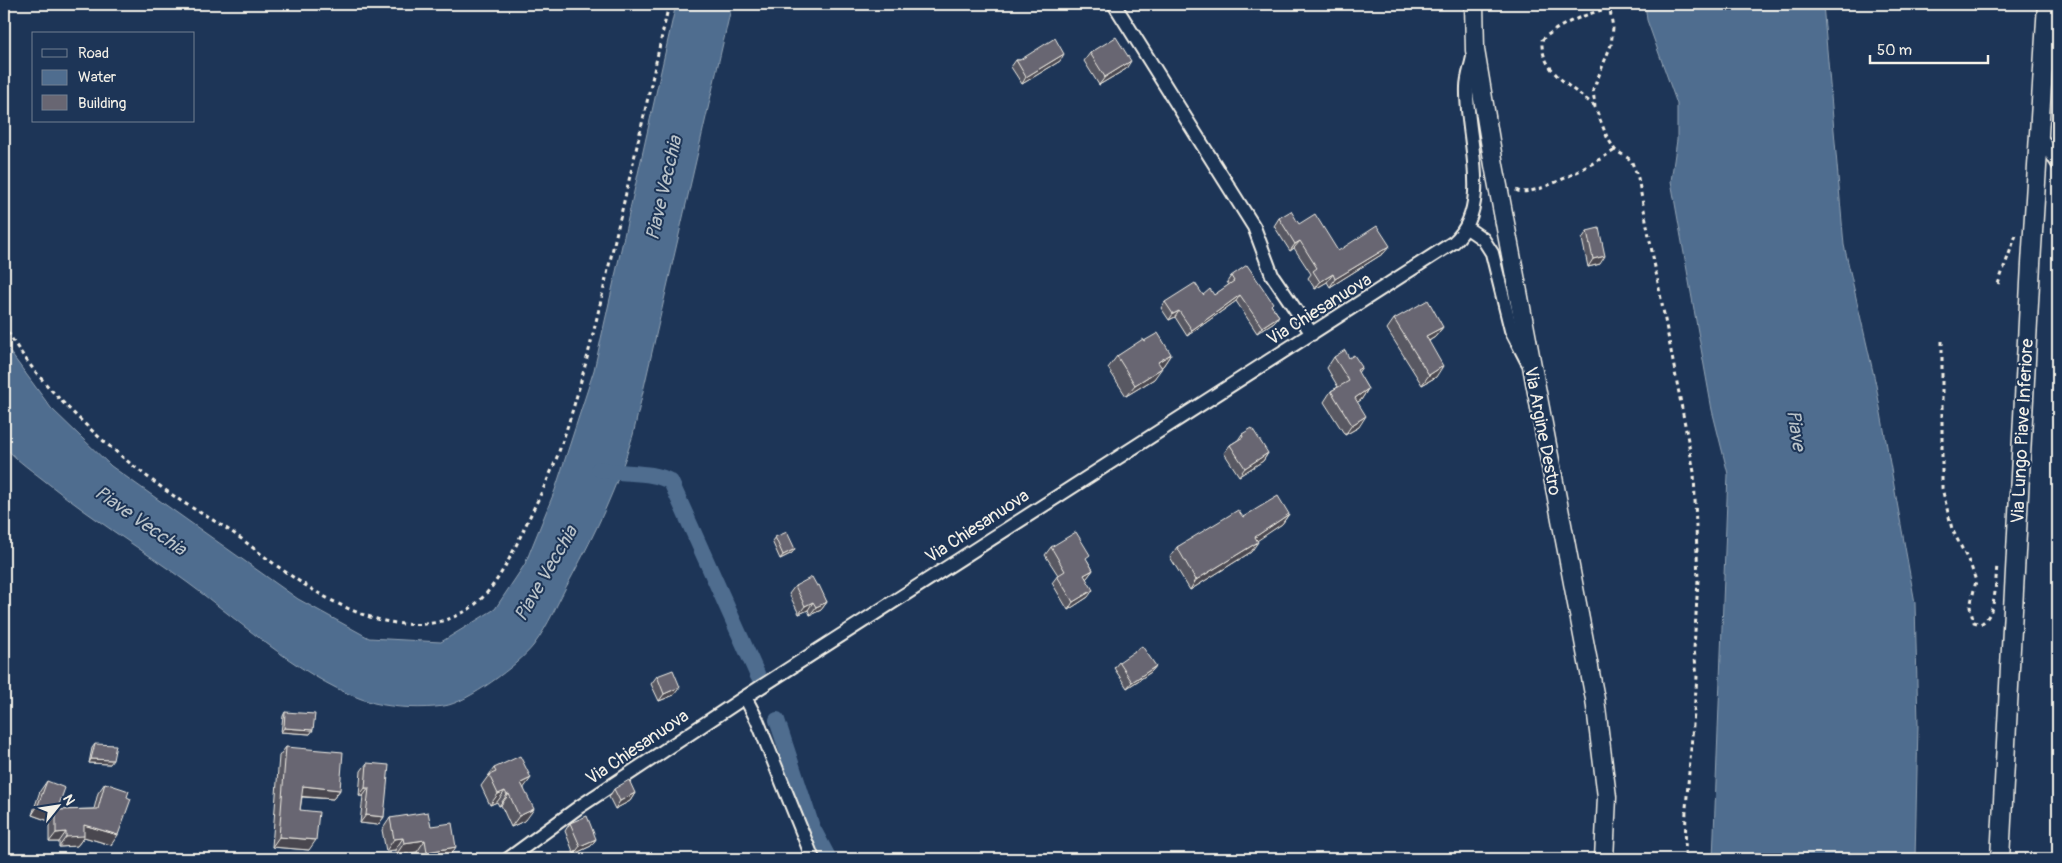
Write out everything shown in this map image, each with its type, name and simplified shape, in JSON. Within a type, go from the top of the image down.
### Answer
[{"type":"street","points":[[1114,4],[1254,227],[1272,275],[1312,334]]},
{"type":"street","name":"Via Argine Destro","points":[[1474,4],[1475,50],[1531,369],[1595,699],[1607,797],[1604,859]]},
{"type":"street","name":"Via Lungo Piave Inferiore","points":[[2000,859],[2038,133],[2047,4]]},
{"type":"street","points":[[1475,50],[1466,87],[1474,203],[1467,228],[1483,240],[1492,253],[1511,330],[1531,369]]},
{"type":"street","points":[[2038,133],[2058,164]]},
{"type":"street","name":"Via Chiesanuova","points":[[508,859],[579,807],[745,697],[1437,254],[1454,242],[1467,228]]},
{"type":"street","points":[[745,697],[813,859]]},
{"type":"path","points":[[4,325],[33,370],[111,447],[182,502],[225,525],[282,571],[325,597],[360,613],[395,624],[417,625],[461,613],[481,600],[512,553],[557,458],[584,373],[669,4]]},
{"type":"path","points":[[1595,107],[1555,74],[1541,52],[1542,40],[1549,32],[1591,12],[1610,6],[1613,28],[1611,46],[1593,90],[1595,107],[1607,137],[1615,150],[1631,160],[1638,178],[1694,472],[1698,580],[1694,649],[1697,677],[1686,808],[1685,859]]},
{"type":"path","points":[[1513,183],[1517,192],[1527,192],[1592,165],[1615,150]]},
{"type":"path","points":[[1942,341],[1942,488],[1952,529],[1971,566],[1976,581],[1970,607],[1974,622],[1980,624],[1987,621],[1992,611],[1998,562]]},
{"type":"water","name":"Piave Vecchia","points":[[676,4],[732,4],[633,435],[598,526],[544,630],[526,654],[492,682],[454,703],[427,708],[391,706],[374,703],[350,695],[301,668],[277,651],[188,583],[67,498],[20,462],[4,446],[4,344],[51,408],[111,466],[298,599],[369,638],[441,642],[495,609],[525,564],[555,490],[594,370]]},
{"type":"water","name":"Piave","points":[[1645,4],[1823,4],[1844,245],[1876,385],[1915,603],[1918,724],[1915,859],[1713,859],[1728,474],[1712,410],[1671,181],[1677,140],[1677,104],[1647,20]]},
{"type":"building","points":[[1116,37],[1131,61],[1105,77],[1090,53]]},
{"type":"building","points":[[1055,38],[1064,54],[1026,77],[1016,60],[1020,60]]},
{"type":"building","points":[[1291,211],[1299,224],[1315,214],[1338,251],[1377,226],[1390,246],[1335,279],[1333,274],[1320,282],[1313,271],[1317,268],[1300,241],[1295,244],[1279,218]]},
{"type":"building","points":[[1599,228],[1605,256],[1593,259],[1587,231]]},
{"type":"building","points":[[1247,265],[1273,303],[1271,305],[1279,316],[1262,327],[1240,295],[1192,330],[1179,311],[1173,314],[1165,302],[1195,283],[1203,295],[1210,289],[1214,295],[1234,281],[1231,276]]},
{"type":"building","points":[[1428,300],[1443,327],[1426,336],[1443,366],[1429,375],[1394,319]]},
{"type":"building","points":[[1158,333],[1171,354],[1158,362],[1162,368],[1135,385],[1117,356],[1143,339],[1144,341]]},
{"type":"building","points":[[1345,350],[1349,358],[1354,355],[1362,367],[1357,370],[1368,389],[1355,398],[1366,416],[1352,425],[1331,391],[1349,381],[1334,357]]},
{"type":"building","points":[[1252,428],[1268,453],[1245,468],[1230,445],[1243,437],[1242,434]]},
{"type":"building","points":[[1278,496],[1289,514],[1255,537],[1258,542],[1196,580],[1177,547],[1238,510],[1243,517]]},
{"type":"building","points":[[787,532],[795,549],[783,555],[775,537]]},
{"type":"building","points":[[1076,532],[1090,555],[1086,558],[1093,570],[1084,575],[1093,590],[1073,602],[1057,576],[1065,571],[1051,547]]},
{"type":"building","points":[[812,577],[817,586],[819,585],[827,602],[816,607],[813,602],[805,606],[795,586]]},
{"type":"building","points":[[1142,646],[1156,666],[1132,682],[1119,662]]},
{"type":"building","points":[[673,670],[680,687],[664,694],[657,676]]},
{"type":"building","points":[[285,712],[315,714],[313,730],[284,728]]},
{"type":"building","points":[[95,744],[116,745],[113,760],[91,759]]},
{"type":"building","points":[[286,747],[343,752],[340,790],[303,786],[300,810],[319,812],[316,840],[279,837]]},
{"type":"building","points":[[520,756],[531,778],[521,783],[534,809],[519,816],[509,794],[507,795],[505,791],[498,794],[489,775],[496,772],[494,768]]},
{"type":"building","points":[[367,763],[389,765],[384,817],[366,815],[369,788],[365,788]]},
{"type":"building","points":[[629,780],[635,793],[620,801],[614,789]]},
{"type":"building","points":[[47,781],[65,788],[57,810],[98,809],[105,783],[129,791],[127,797],[131,799],[118,835],[84,825],[84,836],[66,837],[66,832],[56,833],[56,811],[38,805]]},
{"type":"building","points":[[428,812],[431,826],[452,823],[456,847],[427,852],[425,840],[404,843],[403,838],[394,839],[390,818]]},
{"type":"building","points":[[587,816],[596,839],[580,846],[570,823]]},
{"type":"waterway","points":[[599,469],[646,474],[664,478],[671,482],[758,676]]},
{"type":"waterway","points":[[777,720],[812,827],[829,859]]}]
